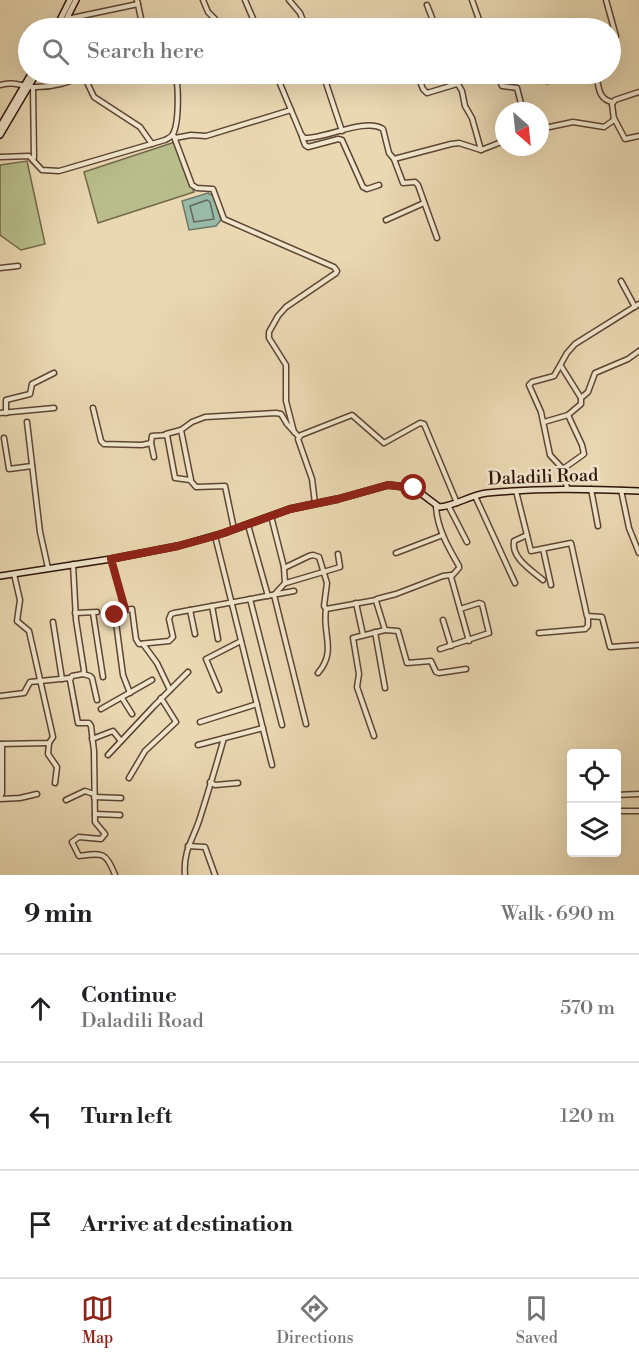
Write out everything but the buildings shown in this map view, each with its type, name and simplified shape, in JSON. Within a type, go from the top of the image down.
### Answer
[{"type":"main road","points":[[61,18],[70,0]]},
{"type":"main road","points":[[67,18],[76,0]]},
{"type":"main road","points":[[0,127],[29,86]]},
{"type":"main road","points":[[0,135],[29,86]]},
{"type":"main road","points":[[0,576],[178,546],[315,503],[395,484],[414,488],[435,506]]},
{"type":"main road","name":"Daladili Road","points":[[435,506],[457,503],[475,496],[516,491],[567,488],[639,491]]},
{"type":"street","points":[[203,0],[208,12],[215,18]]},
{"type":"street","points":[[245,0],[253,18]]},
{"type":"street","points":[[290,0],[302,18]]},
{"type":"street","points":[[472,0],[478,18]]},
{"type":"street","points":[[606,0],[611,18]]},
{"type":"street","points":[[71,18],[138,2],[140,18]]},
{"type":"street","points":[[427,5],[432,18]]},
{"type":"street","points":[[0,86],[18,83]]},
{"type":"street","points":[[20,84],[29,86],[65,84]]},
{"type":"street","points":[[88,84],[94,97],[140,127],[152,144]]},
{"type":"street","points":[[177,84],[179,92],[174,136],[189,180],[197,188],[213,189],[226,221],[334,267],[337,271],[286,307],[269,332],[269,338],[285,365],[286,401],[294,432]]},
{"type":"street","points":[[280,84],[306,147],[342,140],[363,187],[367,189],[379,185]]},
{"type":"street","points":[[326,84],[342,131]]},
{"type":"street","points":[[421,84],[427,93],[458,84],[465,106],[472,118],[481,150]]},
{"type":"street","points":[[501,84],[517,88],[521,102]]},
{"type":"street","points":[[598,84],[602,98],[606,101],[613,102],[639,92]]},
{"type":"street","points":[[29,86],[34,159]]},
{"type":"street","points":[[549,127],[573,122],[604,128],[613,122],[613,102]]},
{"type":"street","points":[[0,157],[26,155],[34,159],[42,170],[59,171],[174,136],[206,135],[291,110]]},
{"type":"street","points":[[614,117],[625,139],[639,136]]},
{"type":"street","points":[[302,136],[309,138],[369,126],[381,127],[389,153],[394,159],[403,183],[417,183],[437,238]]},
{"type":"street","points":[[394,159],[455,143],[481,150],[495,145]]},
{"type":"street","points":[[386,220],[424,203]]},
{"type":"street","points":[[0,268],[18,266]]},
{"type":"street","points":[[567,488],[563,469],[550,455],[544,422],[529,386],[532,382],[554,376],[575,344],[638,305],[621,281]]},
{"type":"street","points":[[544,422],[568,415],[579,406],[581,398],[588,392],[595,373],[628,359],[639,351]]},
{"type":"street","points":[[561,366],[581,398]]},
{"type":"street","points":[[6,412],[7,399],[31,393],[32,384],[54,373]]},
{"type":"street","points":[[0,413],[54,408]]},
{"type":"street","points":[[93,408],[103,443],[142,445],[151,443]]},
{"type":"street","points":[[154,457],[152,436],[181,430],[205,417],[281,414],[299,437],[298,441],[312,479],[315,503]]},
{"type":"street","points":[[563,469],[584,454],[568,415]]},
{"type":"street","points":[[299,437],[349,416],[355,417],[384,443],[423,423],[457,503]]},
{"type":"street","points":[[27,422],[40,532],[48,568]]},
{"type":"street","points":[[181,430],[191,481],[196,487],[223,486],[226,488],[234,530]]},
{"type":"street","points":[[165,434],[168,436],[175,478],[191,481]]},
{"type":"street","points":[[4,438],[9,469],[32,466]]},
{"type":"street","points":[[591,489],[598,525]]},
{"type":"street","points":[[621,490],[629,528],[639,553]]},
{"type":"street","points":[[516,491],[531,551],[568,543],[572,545],[588,617],[588,626],[585,629],[539,633]]},
{"type":"street","points":[[475,496],[516,583]]},
{"type":"street","points":[[448,505],[467,542]]},
{"type":"street","points":[[326,609],[376,600],[451,575],[459,567],[443,535],[435,506]]},
{"type":"street","points":[[271,516],[284,568],[285,583]]},
{"type":"street","points":[[248,525],[268,596]]},
{"type":"street","points":[[396,553],[443,535]]},
{"type":"street","points":[[527,535],[514,541],[514,549],[521,562],[543,580]]},
{"type":"street","points":[[215,536],[272,765]]},
{"type":"street","points":[[543,549],[551,585]]},
{"type":"street","points":[[274,595],[285,583],[341,566],[338,554]]},
{"type":"street","points":[[284,568],[314,555],[321,560],[325,572],[327,582],[324,618],[328,637],[325,664],[318,674]]},
{"type":"street","points":[[111,559],[125,609]]},
{"type":"street","points":[[74,564],[75,613],[83,674]]},
{"type":"street","points":[[14,573],[20,600],[17,621],[29,631],[53,735],[49,743],[48,754],[57,767],[55,783]]},
{"type":"street","points":[[451,575],[469,640]]},
{"type":"street","points":[[142,644],[169,641],[172,637],[169,619],[171,614],[294,591]]},
{"type":"street","points":[[274,595],[306,724]]},
{"type":"street","points":[[250,599],[282,725]]},
{"type":"street","points":[[376,600],[385,630]]},
{"type":"street","points":[[356,603],[363,634]]},
{"type":"street","points":[[440,649],[489,633],[483,606],[479,603],[460,609]]},
{"type":"street","points":[[212,606],[218,639]]},
{"type":"street","points":[[130,693],[123,675],[115,615],[117,611],[130,608],[134,611],[137,642],[142,644],[157,663],[170,690]]},
{"type":"street","points":[[190,610],[195,634]]},
{"type":"street","points":[[75,613],[95,613],[103,677]]},
{"type":"street","points":[[588,617],[602,617],[610,647],[639,645]]},
{"type":"street","points":[[443,620],[451,646]]},
{"type":"street","points":[[53,622],[62,679]]},
{"type":"street","points":[[374,736],[357,685],[359,677],[353,638],[385,630],[398,631],[407,663],[429,661],[436,672],[440,673],[466,669]]},
{"type":"street","points":[[375,632],[385,688]]},
{"type":"street","points":[[219,690],[206,659],[241,641]]},
{"type":"street","points":[[108,755],[188,672]]},
{"type":"street","points":[[0,696],[22,694],[26,692],[28,683],[70,678],[83,674],[92,678],[97,700]]},
{"type":"street","points":[[70,678],[78,723],[90,724],[95,824],[104,833],[103,838],[76,838],[72,840],[72,844],[79,856],[95,853],[106,857],[111,862],[115,875]]},
{"type":"street","points":[[101,709],[152,680]]},
{"type":"street","points":[[122,698],[132,714]]},
{"type":"street","points":[[129,778],[145,751],[176,722],[161,698]]},
{"type":"street","points":[[200,722],[257,704]]},
{"type":"street","points":[[198,745],[263,728]]},
{"type":"street","points":[[92,739],[113,731],[121,741]]},
{"type":"street","points":[[185,875],[188,846],[198,823],[224,738]]},
{"type":"street","points":[[37,794],[20,798],[0,798],[2,793],[1,744],[49,743]]},
{"type":"street","points":[[210,782],[215,785],[238,783]]},
{"type":"street","points":[[66,800],[85,791],[94,796],[121,798]]},
{"type":"street","points":[[621,795],[639,794]]},
{"type":"street","points":[[621,811],[639,811]]},
{"type":"street","points":[[95,814],[120,815]]},
{"type":"street","points":[[188,846],[205,847],[215,875]]},
{"type":"green space","points":[[175,142],[194,192],[98,223],[84,172]]},
{"type":"green space","points":[[27,161],[45,244],[21,250],[0,235],[0,165]]},
{"type":"water","points":[[208,193],[215,197],[221,220],[216,226],[189,230],[182,201]]},
{"type":"route","points":[[115,615],[117,611],[125,609],[111,559],[178,546],[240,528],[290,509],[388,485],[414,488]]}]
